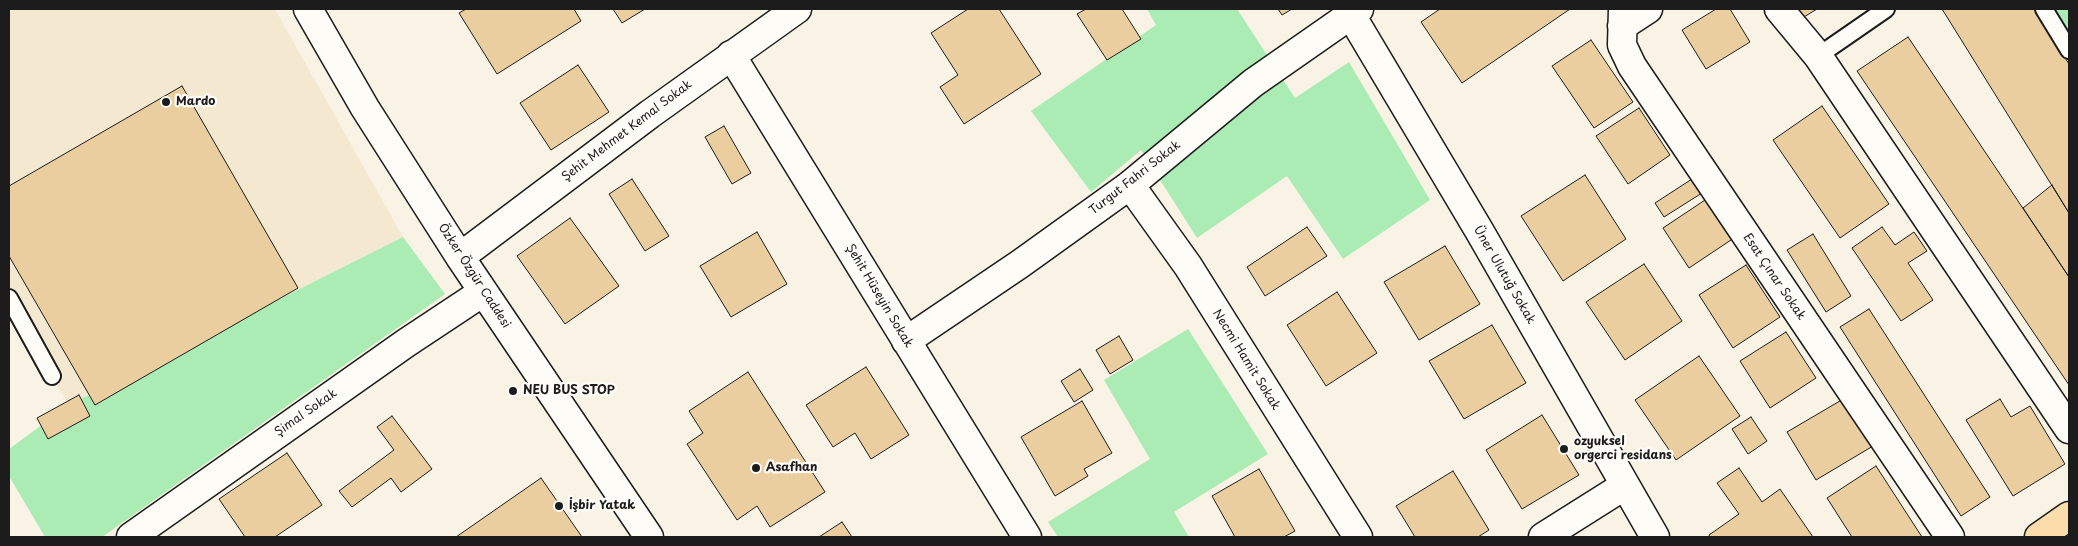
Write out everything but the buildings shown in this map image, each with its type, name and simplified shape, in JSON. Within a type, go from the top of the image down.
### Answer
[{"type":"main road","points":[[2039,537],[2069,516]]},
{"type":"street","name":"Özker Özgür Caddesi","points":[[308,9],[365,108],[460,257],[649,537]]},
{"type":"street","name":"Şehit Mehmet Kemal Sokak","points":[[460,257],[731,55],[797,9]]},
{"type":"street","points":[[1623,18],[1648,9]]},
{"type":"street","points":[[1779,9],[1818,56],[2069,429]]},
{"type":"street","name":"Turgut Fahri Sokak","points":[[906,341],[1020,264],[1130,185],[1253,83],[1355,12]]},
{"type":"street","name":"Üner Ulutuğ Sokak","points":[[1355,12],[1624,486],[1655,537]]},
{"type":"street","name":"Esat Çınar Sokak","points":[[1623,18],[1622,45],[1632,66],[1950,537]]},
{"type":"street","name":"Şehit Hüseyin Sokak","points":[[731,55],[1027,537]]},
{"type":"street","name":"Necmi Hamit Sokak","points":[[1130,185],[1188,266],[1358,537]]},
{"type":"street","name":"Şimal Sokak","points":[[131,537],[390,354],[483,292]]},
{"type":"street","points":[[1543,537],[1624,486]]},
{"type":"lane","points":[[1818,56],[1886,9]]},
{"type":"lane","points":[[2044,9],[2069,50]]},
{"type":"lane","points":[[9,298],[52,376]]},
{"type":"shaded area","points":[[9,9],[275,9],[403,237],[69,405],[9,308]]},
{"type":"green space","points":[[1147,9],[1237,9],[1295,98],[1349,62],[1430,200],[1343,259],[1287,176],[1197,238],[1141,150],[1091,192],[1031,111],[1156,25]]},
{"type":"green space","points":[[2049,9],[2069,9],[2069,44]]},
{"type":"green space","points":[[403,237],[445,294],[102,537],[45,537],[9,476],[9,449],[69,405]]},
{"type":"green space","points":[[1188,329],[1268,454],[1174,512],[1189,537],[1058,537],[1048,522],[1150,459],[1104,380]]},
{"type":"place","name":"Mardo","points":[[166,102]]},
{"type":"place","name":"NEU BUS STOP","points":[[513,391]]},
{"type":"place","name":"ozyuksel orgerci residans","points":[[1564,449]]},
{"type":"place","name":"Asafhan","points":[[756,468]]},
{"type":"place","name":"İşbir Yatak","points":[[559,506]]}]
